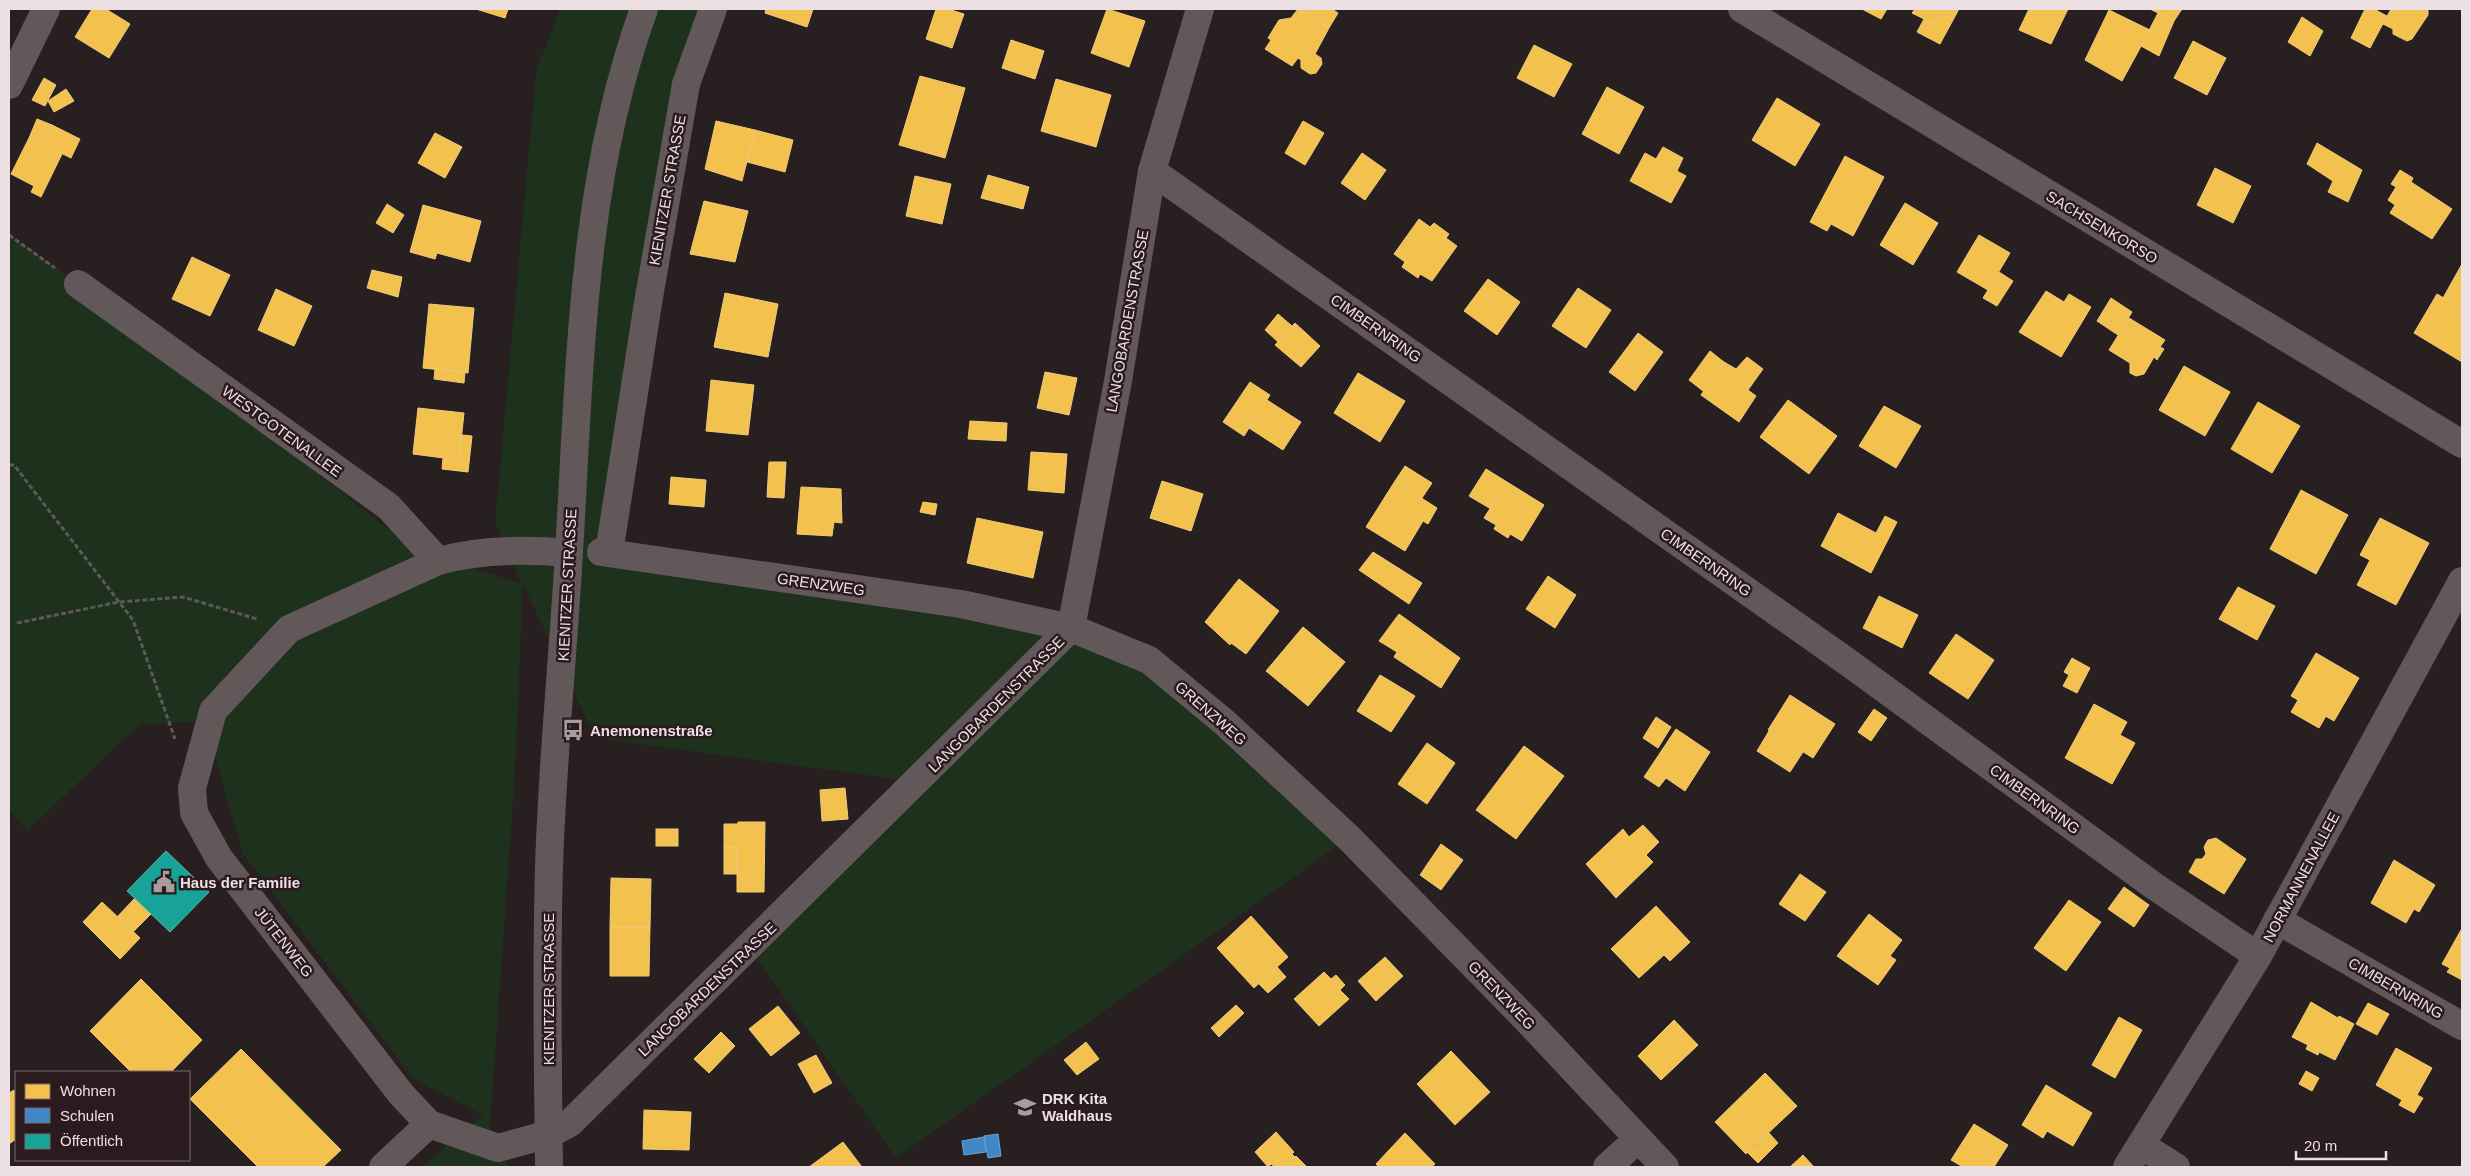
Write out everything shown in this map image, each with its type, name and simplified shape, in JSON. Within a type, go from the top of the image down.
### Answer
[{"type":"street","points":[[9,86],[46,9]]},
{"type":"street","name":"KIENITZER STRASSE","points":[[550,1167],[549,866],[569,553],[578,356],[603,163],[620,90],[644,9]]},
{"type":"street","name":"KIENITZER STRASSE","points":[[605,553],[686,84],[713,9]]},
{"type":"street","name":"LANGOBARDENSTRASSE","points":[[549,1134],[570,1123],[1071,628],[1118,381],[1152,171],[1200,9]]},
{"type":"street","name":"SACHSENKORSO","points":[[1742,9],[2462,444]]},
{"type":"street","name":"CIMBERNRING","points":[[1152,171],[1849,663],[2154,886],[2258,956]]},
{"type":"street","name":"WESTGOTENALLEE","points":[[78,284],[389,507],[438,561]]},
{"type":"street","points":[[438,561],[465,553],[531,549],[569,553]]},
{"type":"street","name":"GRENZWEG","points":[[605,553],[961,604],[1071,628],[1149,660],[1224,722],[1349,838],[1526,1019],[1637,1140],[1666,1167]]},
{"type":"street","name":"JÜTENWEG","points":[[438,561],[289,629],[213,710],[192,788],[194,813],[219,858],[401,1094],[429,1124],[498,1148],[549,1134]]},
{"type":"street","name":"NORMANNENALLEE","points":[[2134,1156],[2258,956],[2462,581]]},
{"type":"street","name":"CIMBERNRING","points":[[2277,920],[2462,1026]]},
{"type":"street","points":[[383,1167],[429,1124]]},
{"type":"street","points":[[1607,1167],[1637,1140]]},
{"type":"street","points":[[2134,1156],[2176,1167]]},
{"type":"path","points":[[9,235],[78,284]]},
{"type":"path","points":[[9,465],[14,465],[133,620],[176,742]]},
{"type":"path","points":[[17,622],[120,602],[184,597],[289,629]]},
{"type":"green space","points":[[560,9],[713,9],[609,553],[961,604],[1149,660],[1349,838],[896,1158],[750,948],[917,782],[595,738],[523,584],[515,772],[490,1126],[508,1167],[422,1167],[483,1115],[414,1080],[243,854],[205,722],[140,724],[27,831],[9,810],[9,235],[78,284],[376,520],[432,555],[522,584],[495,523],[536,72]]},
{"type":"building: Wohnen","points":[[92,9],[106,9],[130,24],[109,58],[75,37]]},
{"type":"building: Wohnen","points":[[476,9],[508,9],[505,18]]},
{"type":"building: Wohnen","points":[[766,9],[813,9],[807,27],[765,13]]},
{"type":"building: Wohnen","points":[[936,9],[948,9],[964,14],[952,48],[926,39]]},
{"type":"building: Wohnen","points":[[1107,9],[1145,21],[1129,67],[1091,53]]},
{"type":"building: Wohnen","points":[[1298,9],[1329,28],[1315,54],[1321,58],[1322,64],[1316,73],[1310,74],[1301,68],[1301,60],[1298,58],[1292,66],[1265,49],[1271,40],[1268,38],[1279,20],[1291,18]]},
{"type":"building: Wohnen","points":[[1298,9],[1332,9],[1338,13],[1329,28]]},
{"type":"building: Wohnen","points":[[1862,9],[1887,9],[1881,19]]},
{"type":"building: Wohnen","points":[[1915,9],[1941,9],[1934,24],[1912,13]]},
{"type":"building: Wohnen","points":[[1941,9],[1959,9],[1940,44],[1917,32],[1924,19],[1934,24]]},
{"type":"building: Wohnen","points":[[2029,9],[2068,9],[2051,44],[2019,30]]},
{"type":"building: Wohnen","points":[[2150,9],[2182,9],[2174,21]]},
{"type":"building: Wohnen","points":[[2365,9],[2374,9],[2387,16],[2370,48],[2351,38]]},
{"type":"building: Wohnen","points":[[2391,9],[2428,9],[2428,15],[2412,39],[2407,41],[2393,34],[2393,29],[2383,24]]},
{"type":"building: Wohnen","points":[[2109,10],[2150,30],[2122,81],[2085,60]]},
{"type":"building: Wohnen","points":[[2158,13],[2174,21],[2159,56],[2141,46]]},
{"type":"building: Wohnen","points":[[2302,17],[2323,31],[2310,56],[2288,42]]},
{"type":"building: Wohnen","points":[[1011,40],[1044,51],[1035,79],[1002,68]]},
{"type":"building: Wohnen","points":[[2193,41],[2226,58],[2207,95],[2174,78]]},
{"type":"building: Wohnen","points":[[1534,45],[1572,64],[1554,97],[1517,78]]},
{"type":"building: Wohnen","points":[[920,76],[965,88],[945,158],[899,145]]},
{"type":"building: Wohnen","points":[[44,78],[56,85],[45,106],[32,100]]},
{"type":"building: Wohnen","points":[[1056,79],[1111,95],[1096,147],[1041,131]]},
{"type":"building: Wohnen","points":[[1607,87],[1644,107],[1619,154],[1582,134]]},
{"type":"building: Wohnen","points":[[66,89],[74,101],[54,112],[48,101]]},
{"type":"building: Wohnen","points":[[1777,98],[1820,124],[1795,166],[1752,140]]},
{"type":"building: Wohnen","points":[[37,119],[52,125],[42,144],[29,138]]},
{"type":"building: Wohnen","points":[[716,121],[755,130],[742,181],[705,169]]},
{"type":"building: Wohnen","points":[[1303,121],[1324,133],[1305,165],[1285,153]]},
{"type":"building: Wohnen","points":[[52,125],[80,139],[71,158],[42,144]]},
{"type":"building: Wohnen","points":[[755,130],[793,140],[785,172],[747,162]]},
{"type":"building: Wohnen","points":[[435,133],[462,147],[445,178],[418,163]]},
{"type":"building: Wohnen","points":[[29,138],[62,154],[41,197],[31,192],[34,186],[11,174]]},
{"type":"building: Wohnen","points":[[2317,143],[2362,170],[2348,202],[2328,192],[2333,181],[2307,164]]},
{"type":"building: Wohnen","points":[[1663,147],[1683,158],[1677,171],[1686,176],[1671,203],[1630,181],[1645,153],[1656,159]]},
{"type":"building: Wohnen","points":[[1362,153],[1386,170],[1365,200],[1341,183]]},
{"type":"building: Wohnen","points":[[1845,156],[1884,177],[1853,236],[1831,224],[1827,231],[1810,222]]},
{"type":"building: Wohnen","points":[[2215,168],[2251,186],[2233,223],[2197,205]]},
{"type":"building: Wohnen","points":[[2400,170],[2413,178],[2411,182],[2452,209],[2432,239],[2390,213],[2395,205],[2388,200],[2396,187],[2391,184]]},
{"type":"building: Wohnen","points":[[988,175],[1029,187],[1023,209],[981,198]]},
{"type":"building: Wohnen","points":[[915,176],[951,184],[942,224],[906,216]]},
{"type":"building: Wohnen","points":[[704,201],[748,211],[735,262],[690,254]]},
{"type":"building: Wohnen","points":[[1905,203],[1938,223],[1913,265],[1880,245]]},
{"type":"building: Wohnen","points":[[387,204],[404,215],[393,233],[376,223]]},
{"type":"building: Wohnen","points":[[423,205],[481,221],[470,262],[437,253],[435,259],[410,252]]},
{"type":"building: Wohnen","points":[[1419,219],[1430,227],[1434,223],[1449,234],[1446,238],[1457,246],[1432,281],[1420,274],[1418,278],[1402,267],[1405,262],[1394,254]]},
{"type":"building: Wohnen","points":[[1979,235],[2010,253],[1988,290],[1957,272]]},
{"type":"building: Wohnen","points":[[192,257],[230,275],[210,316],[172,299]]},
{"type":"building: Wohnen","points":[[2462,264],[2462,309],[2443,298]]},
{"type":"building: Wohnen","points":[[372,270],[402,277],[398,297],[367,288]]},
{"type":"building: Wohnen","points":[[1999,272],[2013,281],[1997,306],[1983,298]]},
{"type":"building: Wohnen","points":[[1488,279],[1520,302],[1497,335],[1464,311]]},
{"type":"building: Wohnen","points":[[1578,288],[1611,310],[1586,348],[1552,326]]},
{"type":"building: Wohnen","points":[[276,289],[312,306],[294,346],[258,330]]},
{"type":"building: Wohnen","points":[[2046,291],[2064,302],[2069,294],[2091,307],[2061,357],[2019,332]]},
{"type":"building: Wohnen","points":[[725,293],[778,304],[768,357],[714,347]]},
{"type":"building: Wohnen","points":[[2437,294],[2462,309],[2462,362],[2414,333]]},
{"type":"building: Wohnen","points":[[2111,298],[2132,312],[2118,335],[2097,321]]},
{"type":"building: Wohnen","points":[[429,304],[474,308],[468,373],[423,368]]},
{"type":"building: Wohnen","points":[[1278,314],[1292,326],[1278,342],[1265,330]]},
{"type":"building: Wohnen","points":[[2129,318],[2165,340],[2160,347],[2164,349],[2157,360],[2154,357],[2144,374],[2136,376],[2130,373],[2130,363],[2109,350]]},
{"type":"building: Wohnen","points":[[1295,323],[1320,346],[1301,367],[1275,345]]},
{"type":"building: Wohnen","points":[[1638,333],[1663,352],[1635,391],[1609,372]]},
{"type":"building: Wohnen","points":[[1710,351],[1724,362],[1703,391],[1689,380]]},
{"type":"building: Wohnen","points":[[1747,357],[1763,369],[1748,390],[1756,396],[1739,422],[1701,395],[1724,362],[1736,369]]},
{"type":"building: Wohnen","points":[[2184,366],[2230,392],[2205,436],[2159,410]]},
{"type":"building: Wohnen","points":[[435,369],[465,372],[464,383],[434,379]]},
{"type":"building: Wohnen","points":[[1045,372],[1077,378],[1069,415],[1037,408]]},
{"type":"building: Wohnen","points":[[1358,373],[1405,401],[1380,442],[1334,413]]},
{"type":"building: Wohnen","points":[[711,380],[754,385],[748,435],[706,431]]},
{"type":"building: Wohnen","points":[[1250,382],[1270,395],[1244,436],[1223,422]]},
{"type":"building: Wohnen","points":[[1267,400],[1301,422],[1283,450],[1249,428]]},
{"type":"building: Wohnen","points":[[1788,400],[1837,436],[1809,474],[1760,437]]},
{"type":"building: Wohnen","points":[[2258,402],[2300,426],[2272,473],[2231,449]]},
{"type":"building: Wohnen","points":[[1884,406],[1921,426],[1896,468],[1859,446]]},
{"type":"building: Wohnen","points":[[418,408],[464,413],[459,460],[413,454]]},
{"type":"building: Wohnen","points":[[970,421],[1007,423],[1006,441],[968,439]]},
{"type":"building: Wohnen","points":[[462,435],[472,436],[468,472],[442,469],[443,458],[459,460]]},
{"type":"building: Wohnen","points":[[1031,452],[1067,454],[1064,493],[1028,490]]},
{"type":"building: Wohnen","points":[[769,462],[786,462],[784,498],[767,497]]},
{"type":"building: Wohnen","points":[[1405,466],[1432,483],[1422,498],[1395,481]]},
{"type":"building: Wohnen","points":[[1486,469],[1507,482],[1491,509],[1469,496]]},
{"type":"building: Wohnen","points":[[671,477],[706,480],[704,507],[669,504]]},
{"type":"building: Wohnen","points":[[1162,481],[1203,494],[1191,531],[1150,518]]},
{"type":"building: Wohnen","points":[[1395,481],[1437,508],[1428,524],[1423,521],[1405,551],[1366,527]]},
{"type":"building: Wohnen","points":[[1507,482],[1544,505],[1522,541],[1510,534],[1508,538],[1494,529],[1496,525],[1484,518]]},
{"type":"building: Wohnen","points":[[801,487],[841,489],[842,523],[834,522],[832,536],[797,534]]},
{"type":"building: Wohnen","points":[[2301,490],[2348,515],[2316,574],[2270,549]]},
{"type":"building: Wohnen","points":[[923,502],[937,504],[935,515],[920,512]]},
{"type":"building: Wohnen","points":[[1838,513],[1876,533],[1885,516],[1897,522],[1871,573],[1821,546]]},
{"type":"building: Wohnen","points":[[977,518],[1043,532],[1033,578],[967,563]]},
{"type":"building: Wohnen","points":[[2380,518],[2429,543],[2396,605],[2357,585],[2370,560],[2360,555]]},
{"type":"building: Wohnen","points":[[1373,552],[1422,583],[1409,604],[1359,570]]},
{"type":"building: Wohnen","points":[[1548,576],[1576,595],[1555,628],[1526,609]]},
{"type":"building: Wohnen","points":[[1239,579],[1279,611],[1246,654],[1231,643],[1230,645],[1205,622]]},
{"type":"building: Wohnen","points":[[2238,587],[2275,606],[2257,640],[2219,619]]},
{"type":"building: Wohnen","points":[[1879,596],[1918,615],[1902,648],[1863,628]]},
{"type":"building: Wohnen","points":[[1399,614],[1460,658],[1441,688],[1394,657],[1397,652],[1379,641]]},
{"type":"building: Wohnen","points":[[1303,627],[1345,662],[1308,706],[1266,671]]},
{"type":"building: Wohnen","points":[[1956,634],[1994,660],[1968,699],[1929,673]]},
{"type":"building: Wohnen","points":[[2316,653],[2359,678],[2334,721],[2291,696]]},
{"type":"building: Wohnen","points":[[2072,658],[2090,668],[2077,693],[2063,686],[2069,675],[2064,672]]},
{"type":"building: Wohnen","points":[[1380,675],[1415,696],[1391,732],[1357,711]]},
{"type":"building: Wohnen","points":[[1790,695],[1835,724],[1813,758],[1768,730]]},
{"type":"building: Wohnen","points":[[2298,700],[2326,716],[2319,728],[2291,712]]},
{"type":"building: Wohnen","points":[[2094,704],[2127,722],[2120,735],[2135,743],[2112,784],[2065,758]]},
{"type":"building: Wohnen","points":[[1874,709],[1887,718],[1871,741],[1858,732]]},
{"type":"building: Wohnen","points":[[1656,717],[1671,727],[1658,748],[1643,738]]},
{"type":"building: Wohnen","points":[[1676,729],[1710,752],[1685,791],[1666,778],[1659,787],[1644,777]]},
{"type":"building: Wohnen","points":[[1769,731],[1803,752],[1790,772],[1757,751]]},
{"type":"building: Wohnen","points":[[1427,743],[1455,763],[1427,804],[1398,784]]},
{"type":"building: Wohnen","points":[[1524,746],[1564,776],[1516,839],[1476,810]]},
{"type":"building: Wohnen","points":[[845,788],[848,819],[822,821],[820,790]]},
{"type":"building: Wohnen","points":[[738,822],[765,822],[764,892],[737,892],[737,848],[724,848],[724,824],[738,824]]},
{"type":"building: Wohnen","points":[[1643,825],[1659,842],[1646,855],[1653,862],[1616,898],[1586,864],[1623,829],[1629,837]]},
{"type":"building: Wohnen","points":[[656,829],[678,829],[678,846],[656,846]]},
{"type":"building: Wohnen","points":[[2216,838],[2246,859],[2224,894],[2189,872],[2196,859],[2202,859],[2206,854],[2204,847],[2208,840]]},
{"type":"building: Wohnen","points":[[1441,844],[1463,860],[1441,890],[1420,875]]},
{"type":"building: Wohnen","points":[[724,848],[737,848],[737,874],[724,874]]},
{"type":"building: Wohnen","points":[[2394,860],[2435,885],[2419,912],[2414,909],[2406,923],[2371,903]]},
{"type":"building: Wohnen","points":[[1800,874],[1826,892],[1805,921],[1779,904]]},
{"type":"building: Wohnen","points":[[611,878],[651,879],[650,927],[610,927]]},
{"type":"building: Wohnen","points":[[2124,887],[2149,905],[2134,927],[2108,909]]},
{"type":"building: Wohnen","points":[[135,898],[151,914],[133,932],[117,917]]},
{"type":"building: Wohnen","points":[[2069,900],[2101,922],[2066,971],[2034,948]]},
{"type":"building: Wohnen","points":[[102,902],[140,938],[120,959],[83,922]]},
{"type":"building: Wohnen","points":[[1656,906],[1690,942],[1670,961],[1664,955],[1639,978],[1611,949]]},
{"type":"building: Wohnen","points":[[1869,914],[1902,940],[1890,956],[1896,960],[1878,985],[1837,956]]},
{"type":"building: Wohnen","points":[[1251,916],[1288,957],[1254,988],[1217,948]]},
{"type":"building: Wohnen","points":[[610,927],[650,927],[649,976],[610,976]]},
{"type":"building: Wohnen","points":[[2461,930],[2462,980],[2447,972],[2450,968],[2442,964]]},
{"type":"building: Wohnen","points":[[1385,957],[1403,976],[1376,1001],[1358,981]]},
{"type":"building: Wohnen","points":[[1277,967],[1286,977],[1268,993],[1259,984]]},
{"type":"building: Wohnen","points":[[1324,972],[1331,979],[1336,975],[1345,985],[1340,990],[1349,999],[1319,1026],[1294,999]]},
{"type":"building: Wohnen","points":[[141,979],[202,1040],[172,1071],[130,1071],[90,1031]]},
{"type":"building: Wohnen","points":[[2311,1002],[2338,1018],[2339,1016],[2354,1024],[2335,1060],[2319,1052],[2318,1055],[2306,1049],[2308,1045],[2292,1037]]},
{"type":"building: Wohnen","points":[[2368,1003],[2389,1014],[2377,1035],[2356,1024]]},
{"type":"building: Wohnen","points":[[1236,1005],[1244,1013],[1219,1037],[1211,1028]]},
{"type":"building: Wohnen","points":[[778,1006],[800,1033],[771,1056],[749,1029]]},
{"type":"building: Wohnen","points":[[2119,1017],[2142,1030],[2115,1078],[2092,1065]]},
{"type":"building: Wohnen","points":[[1674,1020],[1698,1045],[1661,1080],[1638,1056]]},
{"type":"building: Wohnen","points":[[721,1032],[735,1046],[709,1073],[694,1059]]},
{"type":"building: Wohnen","points":[[1086,1042],[1099,1059],[1077,1075],[1064,1060]]},
{"type":"building: Wohnen","points":[[2396,1048],[2432,1068],[2417,1095],[2423,1098],[2414,1113],[2399,1105],[2402,1100],[2376,1085]]},
{"type":"building: Wohnen","points":[[241,1049],[341,1150],[323,1167],[258,1167],[190,1099]]},
{"type":"building: Wohnen","points":[[1451,1051],[1490,1092],[1455,1125],[1417,1084]]},
{"type":"building: Wohnen","points":[[816,1055],[832,1083],[814,1093],[798,1064]]},
{"type":"building: Wohnen","points":[[2306,1071],[2319,1078],[2312,1091],[2299,1084]]},
{"type":"building: Wohnen","points":[[1765,1073],[1797,1106],[1746,1154],[1715,1122]]},
{"type":"building: Wohnen","points":[[2046,1085],[2092,1113],[2073,1146],[2047,1131],[2043,1138],[2022,1125]]},
{"type":"building: Wohnen","points":[[14,1090],[15,1092],[15,1115],[9,1118],[9,1093]]},
{"type":"building: Wohnen","points":[[644,1110],[691,1112],[689,1150],[643,1149]]},
{"type":"building: Wohnen","points":[[15,1115],[15,1140],[9,1144],[9,1118]]},
{"type":"building: Wohnen","points":[[1974,1124],[2008,1145],[1994,1167],[1963,1167],[1951,1160]]},
{"type":"building: Wohnen","points":[[1276,1132],[1294,1152],[1292,1154],[1295,1157],[1284,1167],[1275,1167],[1271,1164],[1268,1167],[1255,1152]]},
{"type":"building: Wohnen","points":[[1405,1133],[1435,1164],[1431,1167],[1379,1167],[1376,1164]]},
{"type":"building: Wohnen","points":[[1769,1133],[1778,1143],[1758,1163],[1748,1153]]},
{"type":"building: Wohnen","points":[[843,1142],[862,1167],[809,1167]]},
{"type":"building: Wohnen","points":[[1803,1155],[1814,1167],[1790,1167]]},
{"type":"building: Wohnen","points":[[1295,1157],[1307,1167],[1284,1167]]},
{"type":"building: Schulen","points":[[998,1134],[1001,1156],[988,1158],[984,1136]]},
{"type":"building: Schulen","points":[[984,1137],[986,1152],[964,1155],[962,1141]]},
{"type":"building: Öffentlich","points":[[166,851],[209,892],[170,932],[127,891]]},
{"type":"place","name":"Anemonenstraße","points":[[573,730]]},
{"type":"place","name":"Haus der Familie","points":[[164,882]]},
{"type":"place","name":"DRK Kita Waldhaus","points":[[1025,1107]]}]
